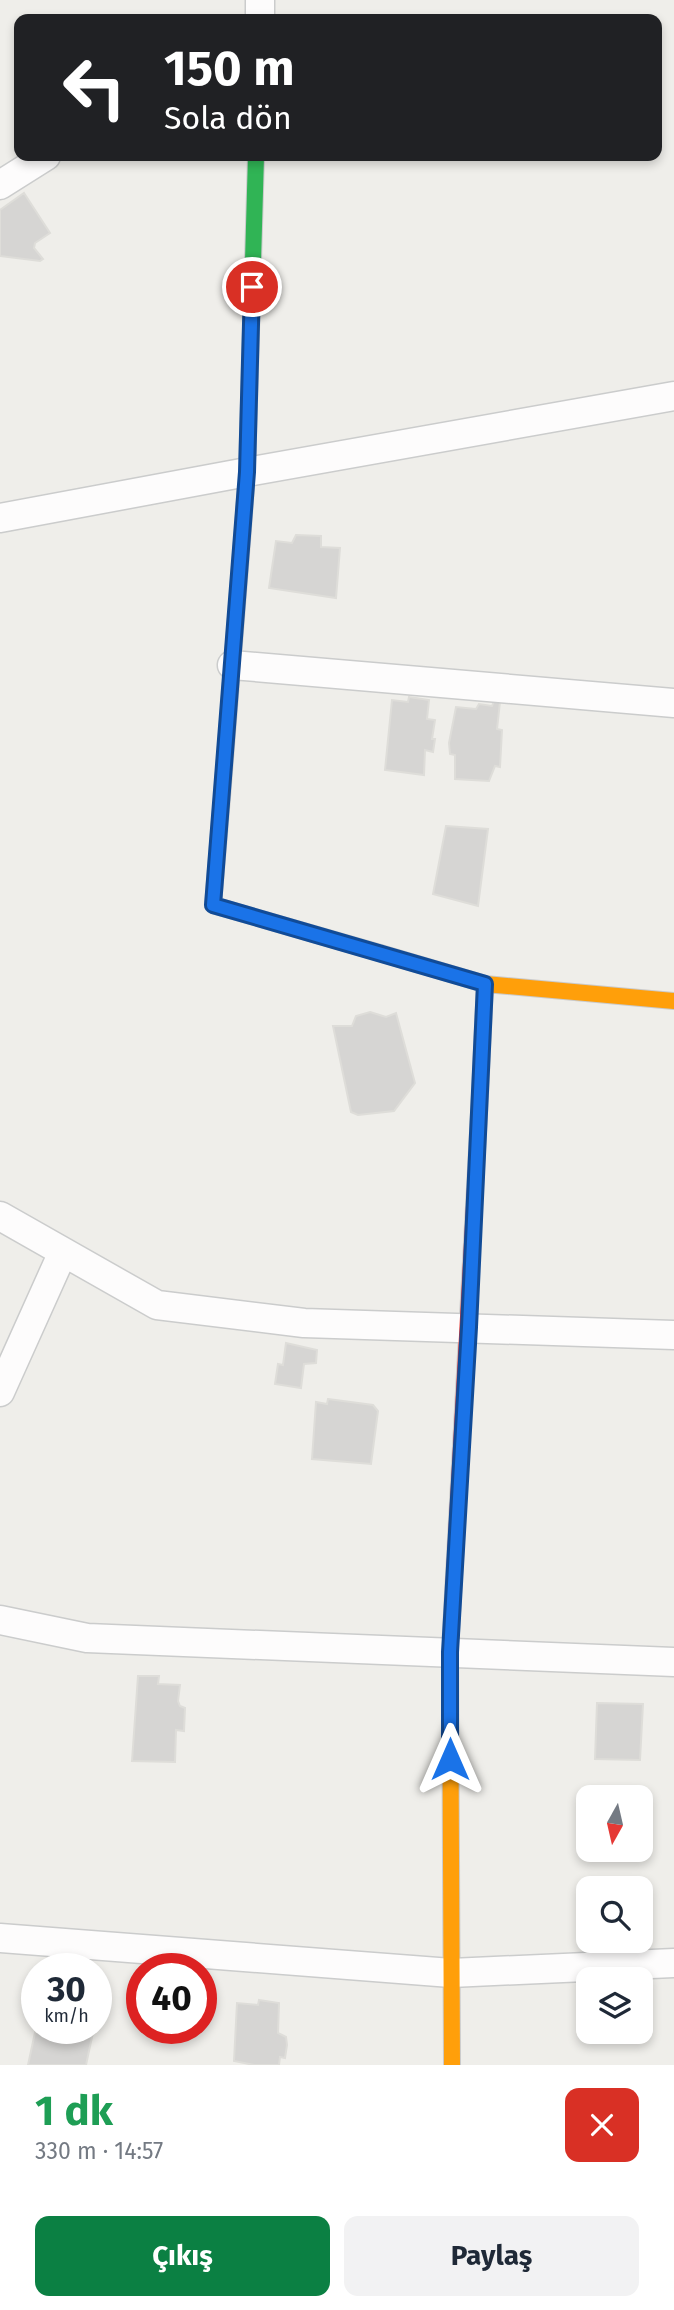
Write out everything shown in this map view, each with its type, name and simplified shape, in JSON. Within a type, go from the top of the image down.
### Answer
[{"type":"street","points":[[0,185],[38,161]]},
{"type":"street","points":[[256,161],[247,472],[213,905],[485,984],[674,1001]]},
{"type":"street","points":[[0,518],[674,396]]},
{"type":"street","points":[[232,666],[674,703]]},
{"type":"street","points":[[452,2065],[450,1652],[485,984]]},
{"type":"street","points":[[0,1216],[157,1305],[304,1323],[674,1335]]},
{"type":"street","points":[[0,1392],[63,1252]]},
{"type":"street","points":[[0,1620],[87,1638],[674,1662]]},
{"type":"street","points":[[0,1938],[451,1973],[674,1963]]},
{"type":"building","points":[[24,193],[50,233],[35,243],[34,248],[43,259],[40,261],[0,256],[0,210]]},
{"type":"building","points":[[296,535],[321,536],[321,547],[340,548],[336,598],[269,588],[276,541],[292,543]]},
{"type":"building","points":[[409,697],[429,700],[427,719],[435,720],[433,752],[425,750],[424,775],[385,770],[392,700],[408,702]]},
{"type":"building","points":[[494,701],[500,702],[497,729],[502,730],[500,767],[495,766],[489,781],[455,779],[455,755],[450,754],[449,743],[456,707],[476,709],[479,704],[492,706]]},
{"type":"building","points":[[446,826],[488,829],[478,906],[433,894]]},
{"type":"building","points":[[370,1012],[386,1017],[396,1013],[415,1083],[394,1111],[358,1115],[351,1112],[333,1026],[352,1026],[356,1016]]},
{"type":"building","points":[[286,1343],[317,1350],[316,1363],[304,1364],[301,1388],[275,1384],[278,1364],[283,1365]]},
{"type":"building","points":[[328,1399],[373,1405],[378,1411],[371,1464],[312,1459],[316,1402],[327,1404]]},
{"type":"building","points":[[138,1676],[159,1676],[158,1684],[180,1685],[178,1701],[180,1706],[185,1708],[184,1731],[176,1730],[175,1762],[132,1761]]},
{"type":"building","points":[[597,1703],[643,1704],[640,1760],[595,1759]]},
{"type":"building","points":[[259,2000],[279,2003],[278,2033],[286,2037],[287,2045],[285,2058],[280,2057],[279,2065],[254,2065],[234,2061],[237,2003],[258,2005]]},
{"type":"building","points":[[32,2044],[91,2044],[86,2065],[28,2065]]},
{"type":"traffic: fast","points":[[243,528],[256,161]]},
{"type":"traffic: fast","points":[[222,797],[213,905],[380,953]]},
{"type":"traffic: slow","points":[[222,797],[243,528]]},
{"type":"traffic: slow","points":[[380,953],[485,984],[674,1001]]},
{"type":"traffic: slow","points":[[480,1095],[485,984]]},
{"type":"traffic: slow","points":[[452,2065],[450,1652],[453,1594]]},
{"type":"traffic: jam","points":[[453,1594],[480,1095]]},
{"type":"route","points":[[252,287],[247,472],[213,905],[485,984],[450,1652],[450,1759]]}]
